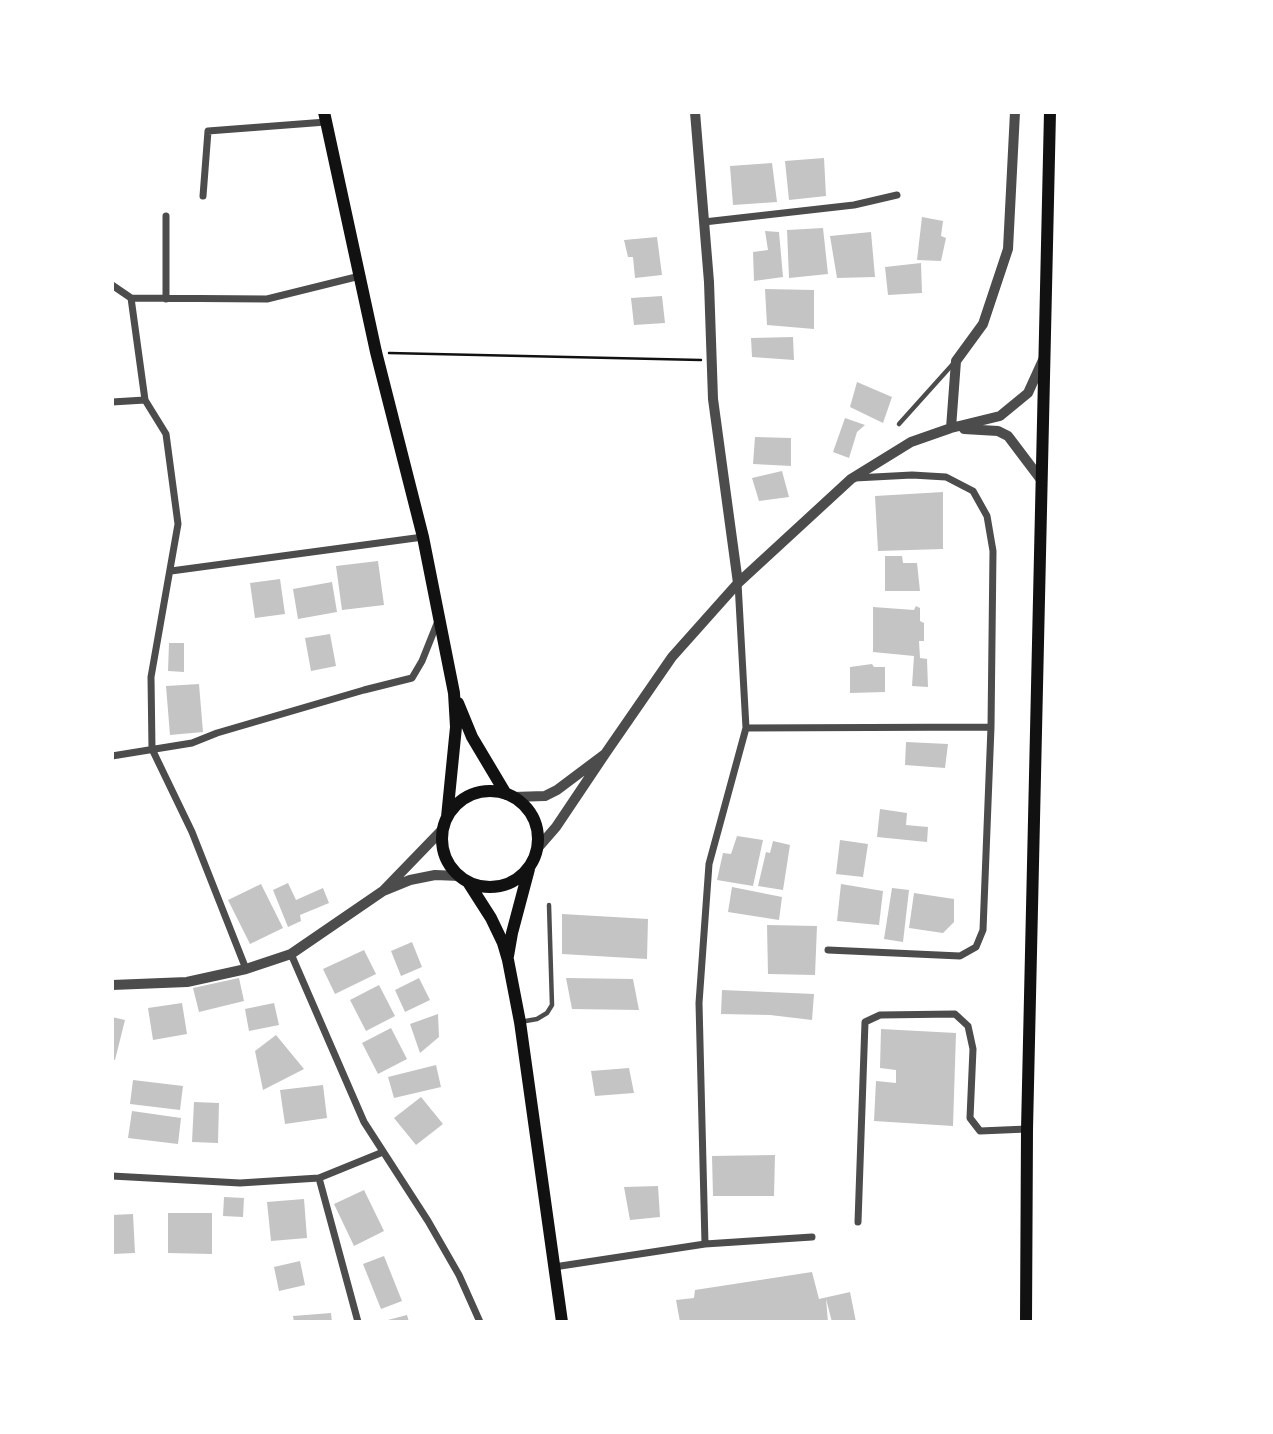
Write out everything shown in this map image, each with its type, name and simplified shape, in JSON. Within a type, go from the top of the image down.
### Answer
[{"type":"main road","points":[[1026,1322],[1027,1129],[1050,112]]},
{"type":"main road","points":[[325,117],[376,352],[424,537],[454,694],[456,727],[447,817]]},
{"type":"main road","points":[[454,694],[472,737],[510,795],[528,810],[537,830],[537,850],[512,933],[508,960]]},
{"type":"main road","points":[[510,795],[493,791],[466,797],[447,817],[442,830],[442,847],[449,863],[464,879],[497,931],[508,960],[520,1022],[562,1322]]},
{"type":"main road","points":[[464,879],[486,887],[503,885],[519,877],[531,863]]},
{"type":"street","points":[[695,112],[713,399],[738,583],[746,728],[709,864],[699,1003],[705,1244]]},
{"type":"street","points":[[951,428],[956,361],[983,324],[1008,249],[1015,112]]},
{"type":"street","points":[[204,197],[208,131],[325,117]]},
{"type":"street","points":[[704,222],[854,205],[897,195]]},
{"type":"street","points":[[166,216],[166,299]]},
{"type":"street","points":[[112,285],[131,298],[267,299],[360,276]]},
{"type":"street","points":[[131,298],[145,400],[166,434],[178,524],[151,677],[152,749],[192,832],[246,969]]},
{"type":"street","points":[[537,850],[556,827],[672,657],[738,583],[851,479],[911,442],[951,428],[1000,416],[1014,406],[1028,393],[1044,359]]},
{"type":"street","points":[[112,402],[145,400]]},
{"type":"street","points":[[951,428],[998,431],[1016,445],[1042,481]]},
{"type":"street","points":[[828,950],[960,957],[976,947],[984,930],[993,551],[987,516],[973,491],[946,477],[912,475],[851,479]]},
{"type":"street","points":[[171,571],[424,537]]},
{"type":"street","points":[[112,756],[192,743],[217,733],[412,678],[422,662],[439,619]]},
{"type":"street","points":[[746,728],[990,727]]},
{"type":"street","points":[[510,795],[545,796],[606,754]]},
{"type":"street","points":[[112,985],[187,982],[246,969],[291,954],[383,891],[442,830]]},
{"type":"street","points":[[383,891],[410,880],[435,875],[464,879]]},
{"type":"street","points":[[291,954],[364,1122],[453,1264],[480,1322]]},
{"type":"street","points":[[858,1222],[865,1023],[880,1015],[955,1014],[968,1026],[973,1049],[970,1118],[979,1131],[1027,1129]]},
{"type":"street","points":[[112,1176],[240,1183],[319,1178],[383,1152]]},
{"type":"street","points":[[319,1178],[358,1322]]},
{"type":"street","points":[[554,1267],[705,1244],[812,1237]]},
{"type":"lane","points":[[899,424],[956,361]]},
{"type":"lane","points":[[520,1022],[537,1019],[547,1013],[552,1005],[549,905]]},
{"type":"path","points":[[376,352],[712,360]]},
{"type":"building","points":[[824,158],[826,196],[789,200],[785,161]]},
{"type":"building","points":[[772,163],[777,202],[733,205],[730,166]]},
{"type":"building","points":[[922,217],[943,221],[941,236],[946,238],[941,261],[917,260]]},
{"type":"building","points":[[823,228],[828,274],[789,278],[787,230]]},
{"type":"building","points":[[765,231],[779,232],[783,277],[754,281],[753,252],[768,250]]},
{"type":"building","points":[[871,232],[875,277],[837,278],[830,236]]},
{"type":"building","points":[[657,237],[662,275],[635,278],[633,257],[628,257],[624,240]]},
{"type":"building","points":[[921,263],[922,293],[888,295],[885,267]]},
{"type":"building","points":[[765,289],[814,290],[814,329],[767,325]]},
{"type":"building","points":[[662,296],[665,323],[634,325],[631,298]]},
{"type":"building","points":[[793,337],[794,360],[752,357],[751,338]]},
{"type":"building","points":[[857,382],[892,397],[883,423],[850,407]]},
{"type":"building","points":[[845,418],[865,425],[857,432],[849,458],[833,452]]},
{"type":"building","points":[[755,437],[791,438],[791,466],[753,464]]},
{"type":"building","points":[[782,471],[789,497],[759,501],[752,478]]},
{"type":"building","points":[[943,492],[943,549],[878,551],[875,496]]},
{"type":"building","points":[[885,556],[902,556],[903,563],[917,563],[920,591],[885,591]]},
{"type":"building","points":[[378,561],[384,605],[342,610],[336,566]]},
{"type":"building","points":[[280,579],[285,614],[255,618],[250,583]]},
{"type":"building","points":[[332,582],[337,612],[298,619],[293,589]]},
{"type":"building","points":[[916,606],[920,608],[920,621],[924,623],[924,641],[919,641],[920,658],[927,659],[928,687],[912,686],[914,656],[873,652],[873,607],[914,610]]},
{"type":"building","points":[[330,634],[336,666],[311,671],[305,638]]},
{"type":"building","points":[[169,643],[184,643],[184,672],[168,671]]},
{"type":"building","points":[[872,664],[874,667],[885,667],[885,692],[850,693],[850,667]]},
{"type":"building","points":[[199,684],[203,732],[170,735],[166,686]]},
{"type":"building","points":[[906,742],[948,744],[945,768],[905,765]]},
{"type":"building","points":[[880,809],[907,813],[906,825],[928,827],[927,842],[877,837]]},
{"type":"building","points":[[737,836],[763,840],[753,886],[717,880],[723,853],[731,854]]},
{"type":"building","points":[[840,840],[868,844],[863,877],[836,874]]},
{"type":"building","points":[[773,841],[790,845],[783,890],[758,886],[766,852],[770,853]]},
{"type":"building","points":[[288,883],[296,900],[323,888],[329,903],[300,915],[301,921],[288,927],[273,890]]},
{"type":"building","points":[[261,884],[283,928],[250,944],[228,900]]},
{"type":"building","points":[[841,884],[883,891],[879,925],[837,921]]},
{"type":"building","points":[[732,887],[782,897],[779,920],[728,912]]},
{"type":"building","points":[[892,888],[909,890],[903,942],[884,939]]},
{"type":"building","points":[[914,893],[954,899],[954,922],[943,933],[909,928]]},
{"type":"building","points":[[562,914],[648,919],[647,959],[562,954]]},
{"type":"building","points":[[767,925],[817,926],[815,975],[768,974]]},
{"type":"building","points":[[412,942],[422,967],[401,976],[391,951]]},
{"type":"building","points":[[364,950],[376,974],[335,994],[323,969]]},
{"type":"building","points":[[239,978],[244,1001],[199,1012],[193,988]]},
{"type":"building","points":[[419,978],[430,1000],[405,1012],[395,990]]},
{"type":"building","points":[[566,978],[633,979],[639,1010],[572,1009]]},
{"type":"building","points":[[379,985],[395,1016],[366,1031],[350,1000]]},
{"type":"building","points":[[722,990],[814,994],[812,1020],[770,1015],[721,1014]]},
{"type":"building","points":[[182,1003],[187,1034],[153,1040],[148,1008]]},
{"type":"building","points":[[274,1003],[279,1025],[249,1031],[245,1009]]},
{"type":"building","points":[[438,1014],[439,1037],[420,1053],[410,1024]]},
{"type":"building","points":[[112,1017],[125,1020],[115,1060],[112,1059]]},
{"type":"building","points":[[391,1028],[407,1059],[378,1074],[362,1043]]},
{"type":"building","points":[[881,1029],[956,1033],[953,1126],[874,1121],[876,1081],[896,1083],[896,1070],[880,1068]]},
{"type":"building","points":[[276,1035],[304,1069],[263,1090],[255,1051]]},
{"type":"building","points":[[436,1065],[441,1087],[394,1098],[388,1077]]},
{"type":"building","points":[[629,1068],[634,1093],[595,1096],[591,1071]]},
{"type":"building","points":[[133,1080],[183,1086],[180,1110],[130,1104]]},
{"type":"building","points":[[323,1085],[327,1118],[285,1124],[280,1090]]},
{"type":"building","points":[[421,1097],[443,1124],[416,1145],[394,1118]]},
{"type":"building","points":[[194,1102],[219,1103],[218,1143],[192,1142]]},
{"type":"building","points":[[132,1111],[181,1118],[178,1144],[128,1138]]},
{"type":"building","points":[[775,1155],[774,1196],[713,1196],[712,1156]]},
{"type":"building","points":[[658,1186],[660,1217],[630,1220],[624,1187]]},
{"type":"building","points":[[364,1190],[384,1231],[354,1246],[334,1204]]},
{"type":"building","points":[[224,1197],[244,1198],[243,1217],[223,1216]]},
{"type":"building","points":[[304,1199],[307,1238],[271,1241],[267,1202]]},
{"type":"building","points":[[168,1213],[212,1213],[212,1254],[168,1253]]},
{"type":"building","points":[[133,1214],[135,1253],[112,1254],[112,1215]]},
{"type":"building","points":[[384,1256],[402,1301],[381,1309],[363,1264]]},
{"type":"building","points":[[300,1261],[305,1285],[279,1291],[274,1267]]},
{"type":"building","points":[[812,1272],[819,1299],[850,1292],[856,1322],[832,1322],[826,1299],[828,1322],[680,1322],[676,1300],[694,1298],[695,1290]]},
{"type":"building","points":[[331,1313],[332,1322],[294,1322],[293,1316]]},
{"type":"building","points":[[407,1315],[409,1322],[384,1321]]}]
